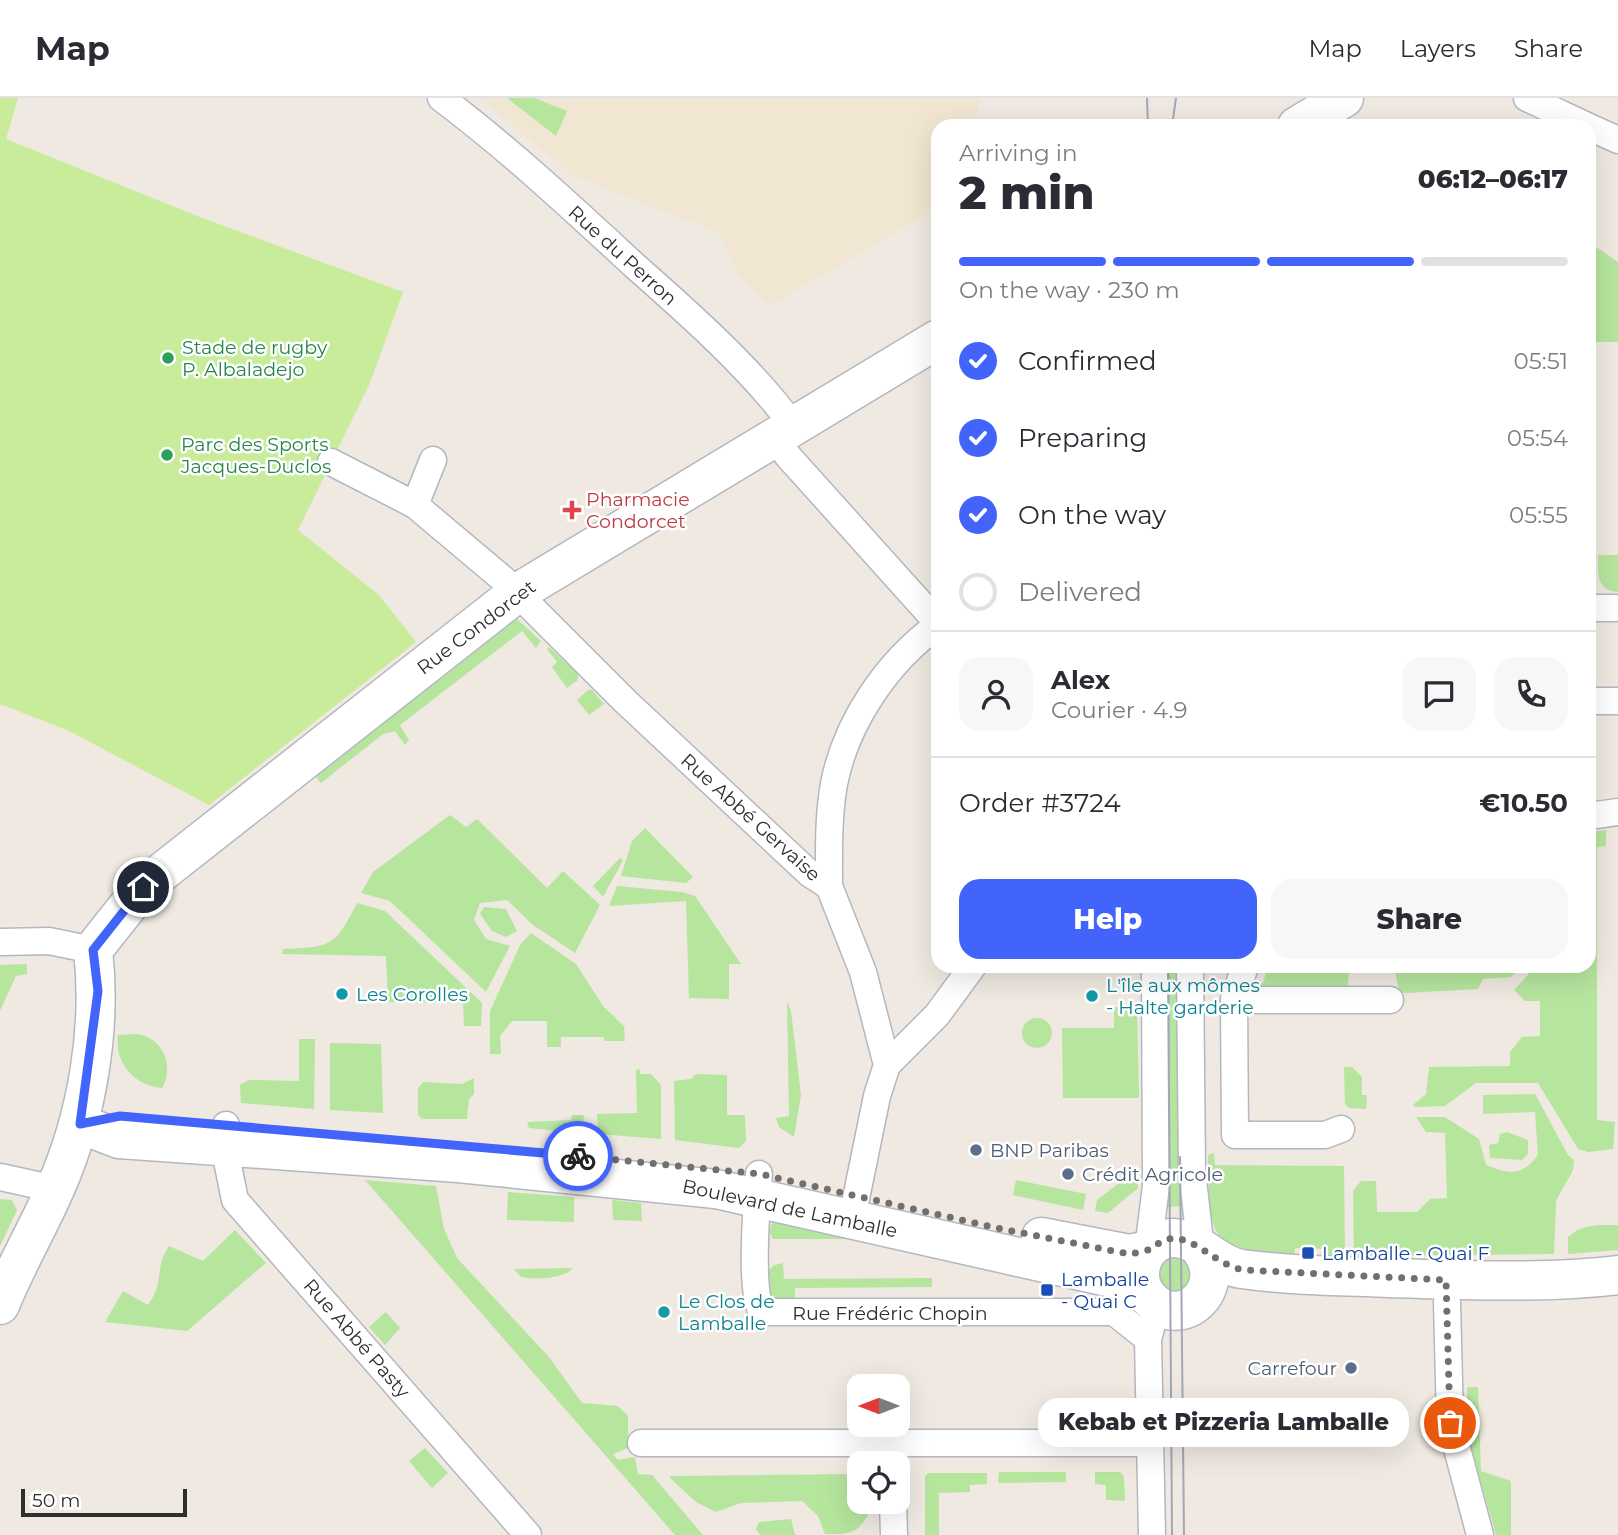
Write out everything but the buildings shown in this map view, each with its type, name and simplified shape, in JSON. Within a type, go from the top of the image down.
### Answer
[{"type":"street","name":"Rue du Perron","points":[[441,98],[487,132],[679,305],[770,397],[784,432],[787,455],[931,616]]},
{"type":"street","points":[[1309,119],[1344,98]]},
{"type":"street","points":[[1527,98],[1573,119]]},
{"type":"street","points":[[1596,130],[1618,140]]},
{"type":"street","name":"Rue Condorcet","points":[[93,950],[143,887],[517,593],[931,344]]},
{"type":"street","points":[[415,505],[433,460]]},
{"type":"street","name":"Rue Abbé Gervaise","points":[[331,462],[415,505],[517,593],[625,701],[793,859],[829,886],[863,972],[887,1065]]},
{"type":"street","points":[[1596,608],[1618,608]]},
{"type":"street","points":[[829,886],[834,785],[847,741],[883,679],[907,651],[931,630]]},
{"type":"street","points":[[1596,701],[1618,701]]},
{"type":"street","points":[[1596,815],[1618,812]]},
{"type":"street","points":[[0,942],[50,941],[93,950],[98,991],[80,1124],[55,1189],[2,1293]]},
{"type":"street","points":[[855,1207],[877,1097],[887,1065],[937,1015],[969,973]]},
{"type":"street","points":[[1152,1535],[1148,1339],[1153,1315],[1140,1282],[1140,1271],[1149,1250],[1156,1185],[1155,973]]},
{"type":"street","points":[[1191,973],[1191,1138],[1197,1229],[1202,1250],[1210,1264],[1211,1279],[1207,1290],[1196,1304]]},
{"type":"street","points":[[1235,1135],[1234,1000],[1243,973]]},
{"type":"street","points":[[1234,1000],[1390,999]]},
{"type":"street","name":"Boulevard de Lamballe","points":[[80,1124],[119,1139],[225,1136],[682,1185],[758,1186],[855,1207],[997,1228],[1129,1254],[1149,1250]]},
{"type":"street","points":[[1191,1138],[1325,1135],[1341,1129]]},
{"type":"street","name":"Rue Abbé Pasty","points":[[225,1136],[235,1200],[528,1535]]},
{"type":"street","points":[[0,1177],[55,1189]]},
{"type":"street","name":"Rue Frédéric Chopin","points":[[758,1186],[757,1302],[762,1312],[1114,1312],[1148,1339]]},
{"type":"street","name":"Boulevard de Lamballe","points":[[855,1207],[952,1244],[1125,1281],[1147,1296]]},
{"type":"street","points":[[1149,1250],[1170,1238],[1189,1241],[1225,1266],[1244,1270],[1446,1291],[1618,1292]]},
{"type":"street","points":[[1147,1296],[1157,1305],[1170,1310],[1181,1310],[1222,1293],[1338,1300],[1618,1275]]},
{"type":"street","points":[[1446,1291],[1450,1423],[1480,1535]]},
{"type":"street","points":[[641,1443],[865,1451]]},
{"type":"street","points":[[910,1451],[1151,1443]]},
{"type":"street","points":[[893,1514],[894,1535]]},
{"type":"shaded area","points":[[480,98],[979,98],[977,114],[970,119],[931,119],[931,212],[770,305],[738,274],[720,233],[574,176]]},
{"type":"green space","name":"Parc des Sports Jacques-Duclos","points":[[0,98],[18,98],[6,139],[197,216],[403,292],[370,383],[298,530],[379,595],[416,642],[209,805],[69,731],[0,704]]},
{"type":"green space","points":[[507,98],[534,98],[567,111],[556,136]]},
{"type":"green space","points":[[1596,247],[1618,262],[1618,342],[1596,342]]},
{"type":"green space","points":[[1598,555],[1618,555],[1618,592],[1602,585]]},
{"type":"green space","points":[[517,619],[541,641],[536,648],[522,631],[400,725],[409,740],[405,745],[395,731],[383,734],[321,783],[315,776]]},
{"type":"green space","points":[[549,647],[578,674],[578,680],[567,688],[552,667],[557,662],[547,649]]},
{"type":"green space","points":[[588,690],[592,690],[604,704],[589,715],[577,700]]},
{"type":"green space","points":[[450,815],[466,827],[477,819],[547,888],[563,871],[600,905],[575,953],[533,925],[507,900],[480,903],[474,920],[486,939],[510,946],[486,992],[390,901],[361,893],[373,872]]},
{"type":"green space","points":[[645,828],[693,877],[686,883],[621,876],[632,841]]},
{"type":"green space","points":[[1606,830],[1606,846],[1597,847],[1597,1120],[1615,1122],[1613,1149],[1588,1152],[1578,1149],[1538,1083],[1476,1083],[1445,1106],[1415,1107],[1413,1105],[1426,1094],[1429,1067],[1510,1066],[1510,1052],[1522,1037],[1540,1036],[1540,1001],[1525,1001],[1514,990],[1530,973],[1596,973],[1596,831]]},
{"type":"green space","points":[[620,858],[623,860],[603,897],[593,886]]},
{"type":"green space","points":[[617,886],[682,892],[695,896],[741,964],[729,964],[729,999],[689,998],[686,901],[609,906]]},
{"type":"green space","points":[[357,903],[385,911],[482,1003],[481,1026],[464,1026],[463,1003],[388,1002],[386,956],[282,954],[283,949],[312,947],[330,942],[343,928]]},
{"type":"green space","points":[[484,907],[506,909],[517,931],[506,937],[492,931],[480,914]]},
{"type":"green space","points":[[531,933],[576,964],[603,1006],[624,1026],[625,1041],[605,1041],[603,1037],[561,1037],[561,1047],[547,1047],[547,1021],[512,1021],[500,1036],[501,1054],[490,1054],[490,1011],[520,945]]},
{"type":"green space","points":[[27,964],[27,974],[16,976],[0,1011],[0,965]]},
{"type":"green space","points":[[1163,973],[1182,973],[1188,1206],[1162,1207]]},
{"type":"green space","points":[[1266,973],[1349,973],[1348,987],[1252,993],[1246,980],[1263,983]]},
{"type":"green space","points":[[1395,973],[1515,973],[1511,977],[1483,979],[1478,989],[1406,993],[1399,991]]},
{"type":"green space","points":[[787,1001],[791,1011],[801,1095],[794,1137],[779,1127],[776,1118],[789,1116]]},
{"type":"green space","points":[[1114,1007],[1137,1007],[1139,1098],[1063,1098],[1062,1028],[1114,1028]]},
{"type":"green space","points":[[1037,1018],[1047,1023],[1052,1033],[1047,1043],[1037,1048],[1027,1043],[1022,1033],[1027,1023]]},
{"type":"green space","points":[[136,1034],[153,1040],[164,1054],[167,1071],[162,1088],[143,1083],[123,1064],[119,1055],[118,1035]]},
{"type":"green space","points":[[299,1039],[315,1039],[314,1109],[241,1103],[240,1085],[249,1080],[299,1081]]},
{"type":"green space","points":[[330,1043],[381,1044],[383,1113],[330,1110]]},
{"type":"green space","points":[[1344,1067],[1352,1067],[1362,1077],[1362,1095],[1367,1095],[1366,1109],[1349,1108],[1345,1104]]},
{"type":"green space","points":[[640,1069],[640,1074],[651,1074],[661,1085],[661,1139],[598,1134],[597,1114],[637,1113],[636,1070]]},
{"type":"green space","points":[[696,1074],[727,1075],[727,1115],[745,1115],[746,1141],[739,1148],[675,1140],[674,1081],[691,1079]]},
{"type":"green space","points":[[474,1078],[474,1094],[469,1099],[467,1119],[422,1119],[418,1115],[418,1088],[423,1082],[462,1084]]},
{"type":"green space","points":[[1535,1094],[1568,1155],[1574,1160],[1573,1170],[1556,1201],[1554,1254],[1354,1256],[1353,1191],[1361,1181],[1376,1181],[1377,1212],[1417,1212],[1430,1199],[1447,1198],[1445,1133],[1426,1132],[1416,1117],[1445,1117],[1479,1139],[1486,1165],[1515,1172],[1526,1167],[1538,1155],[1535,1112],[1483,1114],[1483,1095]]},
{"type":"green space","points":[[572,1115],[584,1115],[582,1133],[529,1128],[527,1122],[571,1120]]},
{"type":"green space","points":[[1507,1132],[1528,1140],[1528,1154],[1522,1160],[1490,1158],[1489,1145],[1498,1143],[1500,1134]]},
{"type":"green space","points":[[1214,1153],[1215,1165],[1344,1166],[1345,1257],[1327,1256],[1326,1249],[1295,1248],[1294,1256],[1244,1249],[1229,1243],[1219,1235],[1213,1223],[1210,1206],[1208,1155]]},
{"type":"green space","points":[[1127,1177],[1138,1180],[1138,1188],[1108,1213],[1095,1211],[1097,1200]]},
{"type":"green space","points":[[365,1180],[436,1186],[444,1229],[457,1258],[549,1357],[582,1403],[618,1406],[628,1416],[628,1448],[613,1454],[618,1460],[635,1457],[638,1474],[652,1475],[703,1535],[675,1535]]},
{"type":"green space","points":[[1016,1180],[1086,1194],[1083,1210],[1013,1195]]},
{"type":"green space","points":[[508,1192],[574,1197],[574,1222],[507,1220]]},
{"type":"green space","points":[[0,1199],[12,1200],[17,1210],[0,1246]]},
{"type":"green space","points":[[612,1200],[641,1203],[642,1221],[613,1220]]},
{"type":"green space","points":[[773,1221],[853,1239],[773,1239],[769,1231]]},
{"type":"green space","points":[[1618,1225],[1618,1250],[1568,1254],[1568,1237],[1579,1229]]},
{"type":"green space","points":[[235,1230],[266,1263],[187,1331],[105,1322],[123,1291],[148,1305],[157,1288],[164,1255],[169,1246],[203,1261]]},
{"type":"green space","points":[[1174,1249],[1201,1274],[1174,1299],[1151,1269]]},
{"type":"green space","points":[[783,1263],[784,1279],[932,1278],[932,1287],[795,1288],[795,1304],[778,1303],[768,1289],[767,1279],[774,1265]]},
{"type":"green space","points":[[573,1268],[563,1274],[541,1278],[521,1277],[514,1269]]},
{"type":"green space","points":[[386,1312],[400,1328],[385,1345],[369,1327]]},
{"type":"green space","points":[[1467,1387],[1478,1387],[1481,1471],[1511,1481],[1511,1535],[1496,1535],[1468,1437]]},
{"type":"green space","points":[[425,1448],[448,1473],[432,1488],[409,1461]]},
{"type":"green space","points":[[999,1472],[1066,1472],[1066,1482],[998,1483]]},
{"type":"green space","points":[[1095,1472],[1120,1472],[1124,1477],[1125,1501],[1106,1500],[1106,1485],[1095,1484]]},
{"type":"green space","points":[[928,1473],[987,1473],[987,1484],[970,1485],[970,1492],[939,1493],[939,1535],[925,1535],[925,1477]]},
{"type":"green space","points":[[847,1474],[847,1514],[868,1514],[852,1532],[825,1534],[818,1516],[802,1501],[741,1503],[716,1512],[696,1502],[670,1476]]},
{"type":"green space","points":[[791,1519],[795,1535],[760,1535],[756,1529],[759,1522]]},
{"type":"tram line","points":[[1147,98],[1148,119]]},
{"type":"tram line","points":[[1173,119],[1176,98]]},
{"type":"tram line","points":[[1168,973],[1172,1535]]},
{"type":"tram line","points":[[1180,1157],[1184,1535]]},
{"type":"way so far","points":[[578,1156],[760,1174],[997,1228],[1129,1254],[1149,1250],[1163,1240],[1180,1238],[1196,1245],[1225,1266],[1244,1270],[1446,1280],[1450,1423]]},
{"type":"place","name":"Stade de rugby P. Albaladejo","points":[[168,358]]},
{"type":"place","name":"Parc des Sports Jacques-Duclos","points":[[167,455]]},
{"type":"place","name":"Pharmacie Condorcet","points":[[572,510]]},
{"type":"place","name":"Les Corolles","points":[[342,994]]},
{"type":"place","name":"L'île aux mômes - Halte garderie","points":[[1092,996]]},
{"type":"place","name":"BNP Paribas","points":[[976,1150]]},
{"type":"place","name":"Crédit Agricole","points":[[1068,1174]]},
{"type":"place","name":"Lamballe - Quai F","points":[[1308,1253]]},
{"type":"place","name":"Lamballe - Quai C","points":[[1047,1290]]},
{"type":"place","name":"Le Clos de Lamballe","points":[[664,1312]]},
{"type":"place","name":"Carrefour","points":[[1351,1368]]},
{"type":"place","name":"Kebab et Pizzeria Lamballe","points":[[1450,1423]]},
{"type":"route","points":[[143,887],[120,912],[93,950],[98,991],[80,1124],[120,1116],[578,1156]]}]
